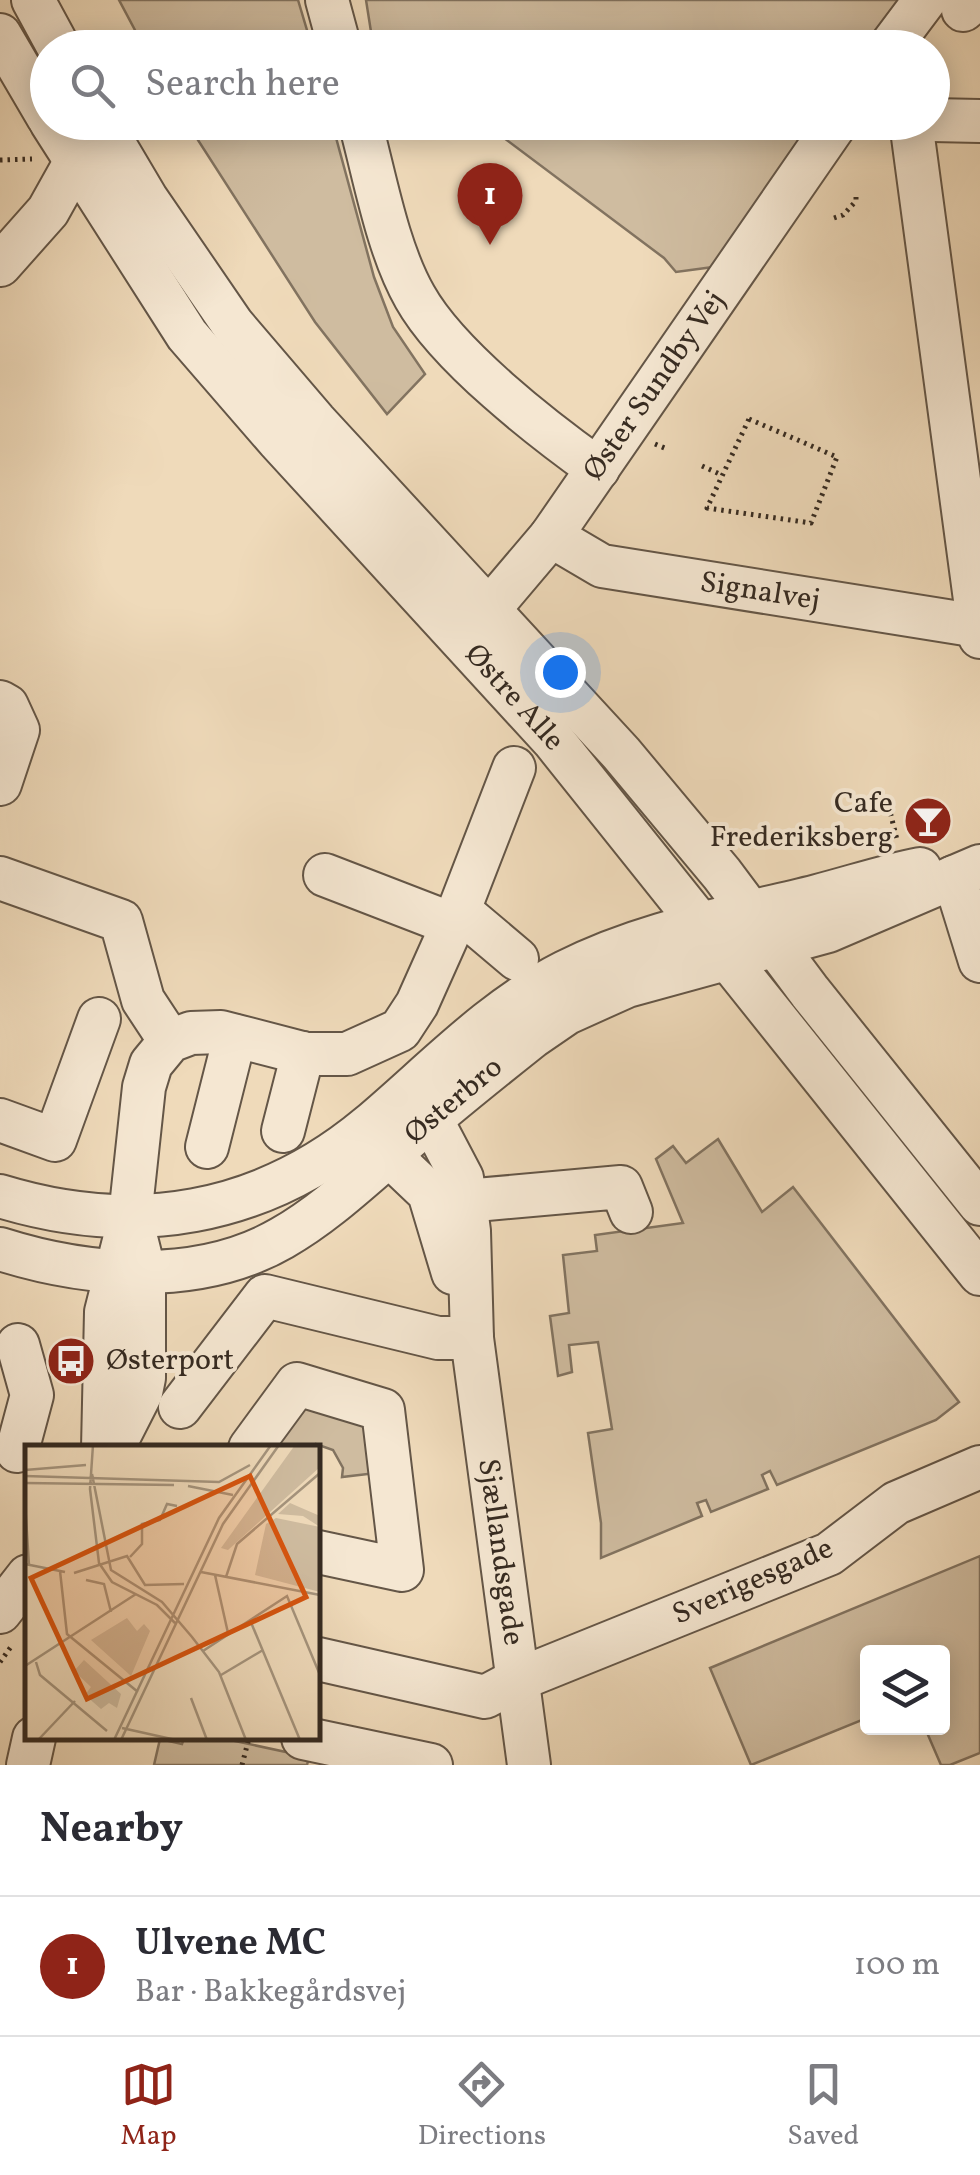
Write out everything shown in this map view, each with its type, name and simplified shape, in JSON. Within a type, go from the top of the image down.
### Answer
[{"type":"street","points":[[33,0],[49,30]]},
{"type":"street","points":[[327,0],[335,30]]},
{"type":"street","points":[[915,30],[954,4]]},
{"type":"street","name":"Østre Alle","points":[[0,36],[30,87]]},
{"type":"street","points":[[950,121],[980,122]]},
{"type":"street","name":"Østre Alle","points":[[61,140],[187,334],[278,440],[476,625],[621,752],[980,1204]]},
{"type":"street","points":[[0,265],[48,211],[86,140]]},
{"type":"street","name":"Østre Alle","points":[[112,140],[146,198],[233,325],[315,421],[476,625],[553,740],[980,1274]]},
{"type":"street","points":[[365,140],[397,254],[414,296],[442,336],[483,375],[598,469]]},
{"type":"street","name":"Øster Sundby Vej","points":[[476,625],[550,536],[825,140]]},
{"type":"street","points":[[914,140],[968,441],[979,632]]},
{"type":"street","name":"Signalvej","points":[[550,536],[602,566],[979,632]]},
{"type":"street","points":[[0,702],[18,730],[0,784]]},
{"type":"street","points":[[115,1445],[141,1393],[144,1378],[129,1271],[130,1218],[144,1088],[151,1064],[170,1041],[190,1033],[220,1032],[304,1054],[347,1054],[400,1030],[417,1004],[456,917],[514,768]]},
{"type":"street","points":[[763,928],[890,876],[971,867],[980,961]]},
{"type":"street","points":[[324,875],[456,917],[517,958]]},
{"type":"street","points":[[0,878],[121,921],[144,1000],[170,1041]]},
{"type":"street","name":"Østerbro","points":[[0,1196],[71,1212],[130,1218],[196,1212],[275,1187],[327,1158],[368,1127],[458,1047],[540,985],[650,935],[698,924],[763,928]]},
{"type":"street","name":"Østerbro","points":[[0,1249],[57,1264],[129,1271],[218,1262],[280,1239],[326,1208],[431,1118],[567,1014],[627,986],[725,958],[763,928]]},
{"type":"street","points":[[0,1120],[55,1140],[99,1019]]},
{"type":"street","points":[[207,1147],[235,1036]]},
{"type":"street","points":[[283,1131],[304,1054]]},
{"type":"street","name":"Sjællandsgade","points":[[431,1118],[462,1178],[469,1231],[472,1338],[530,1765]]},
{"type":"street","name":"Sjællandsgade","points":[[388,1155],[429,1193],[472,1338]]},
{"type":"street","points":[[465,1201],[622,1187],[631,1212]]},
{"type":"street","points":[[103,1445],[106,1312],[129,1271]]},
{"type":"street","points":[[180,1408],[266,1296],[438,1338],[472,1338]]},
{"type":"street","points":[[15,1461],[32,1396],[18,1345]]},
{"type":"street","points":[[252,1445],[297,1384],[384,1410],[402,1570],[320,1552]]},
{"type":"street","name":"Sverigesgade","points":[[320,1659],[485,1697],[518,1680],[829,1554],[896,1503],[980,1467]]},
{"type":"street","points":[[0,1612],[25,1580]]},
{"type":"street","points":[[28,1765],[34,1740]]},
{"type":"street","points":[[312,1740],[431,1765]]},
{"type":"path","points":[[834,218],[843,215],[856,201],[856,193]]},
{"type":"path","points":[[750,419],[837,457],[811,523],[707,508],[723,475],[750,419]]},
{"type":"path","points":[[702,466],[723,475]]},
{"type":"path","points":[[242,1765],[248,1740]]},
{"type":"shaded area","points":[[119,0],[298,0],[307,30],[135,30]]},
{"type":"shaded area","points":[[366,0],[900,0],[877,30],[371,30]]},
{"type":"shaded area","points":[[198,140],[337,140],[374,277],[393,327],[425,374],[387,414],[315,322]]},
{"type":"shaded area","points":[[507,140],[800,140],[713,267],[676,272],[664,258]]},
{"type":"shaded area","points":[[718,1139],[762,1212],[793,1187],[959,1402],[936,1420],[777,1485],[770,1471],[762,1475],[768,1489],[711,1512],[706,1500],[697,1503],[702,1516],[601,1558],[601,1523],[588,1433],[612,1429],[598,1342],[569,1345],[572,1372],[558,1376],[550,1316],[569,1313],[563,1255],[597,1251],[595,1235],[683,1223],[656,1159],[673,1146],[686,1163]]},
{"type":"shaded area","points":[[305,1405],[373,1425],[385,1472],[342,1477],[343,1468],[333,1450],[316,1444],[274,1445]]},
{"type":"shaded area","points":[[980,1556],[980,1753],[941,1765],[928,1735],[950,1735],[950,1645],[860,1645],[860,1721],[751,1765],[710,1668]]},
{"type":"shaded area","points":[[160,1740],[182,1744],[183,1740],[230,1740],[309,1757],[307,1765],[154,1765]]},
{"type":"place","name":"Ulvene MC","points":[[490,245]]},
{"type":"place","name":"Cafe Frederiksberg","points":[[928,821]]},
{"type":"place","name":"Østerport","points":[[71,1361]]}]
